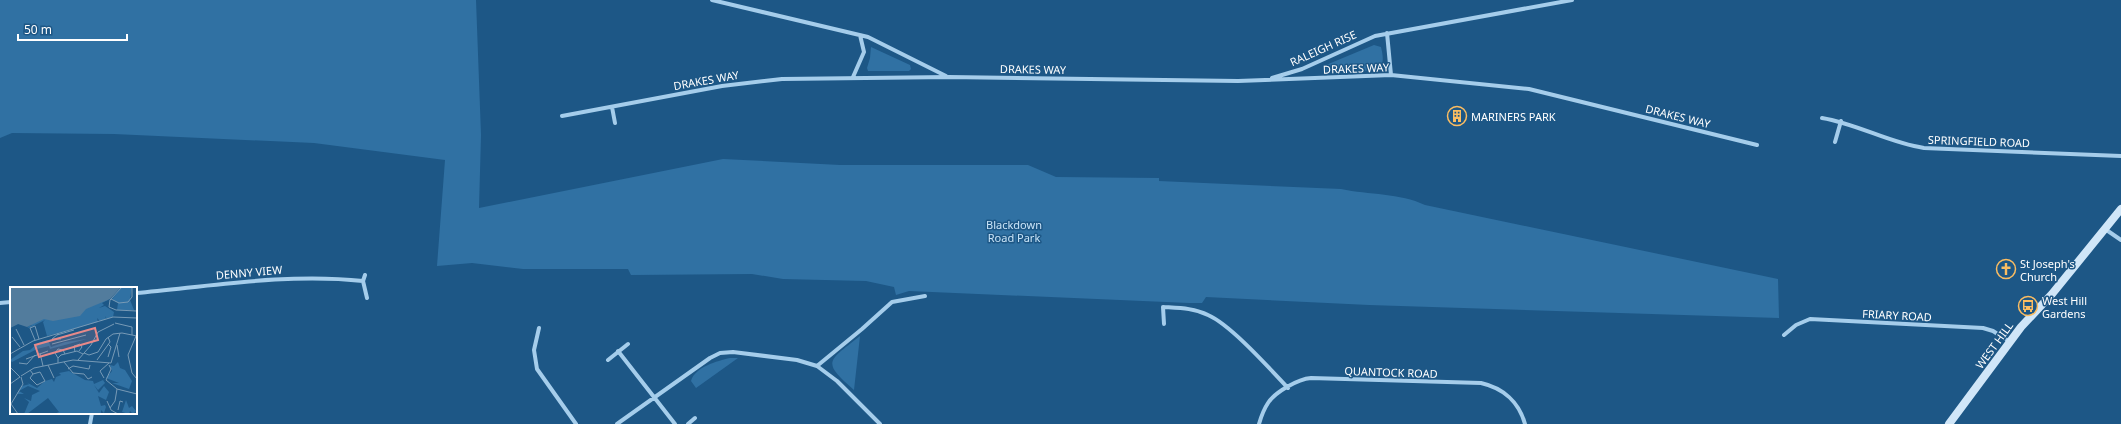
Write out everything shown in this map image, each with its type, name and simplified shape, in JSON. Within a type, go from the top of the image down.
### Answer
[{"type":"street","name":"DRAKES WAY","points":[[712,0],[877,40],[948,77]]},
{"type":"street","name":"RALEIGH RISE","points":[[1266,80],[1302,68],[1369,38],[1387,33],[1572,0]]},
{"type":"street","points":[[1387,33],[1391,75]]},
{"type":"street","points":[[853,77],[864,52],[860,35]]},
{"type":"street","name":"DRAKES WAY","points":[[562,116],[740,83],[782,79],[948,77],[1238,81],[1391,75],[1472,82],[1534,90],[1757,145]]},
{"type":"street","points":[[612,107],[615,123]]},
{"type":"street","name":"SPRINGFIELD ROAD","points":[[1822,118],[1841,121],[1897,142],[1924,148],[2121,156]]},
{"type":"street","points":[[1835,142],[1841,121]]},
{"type":"street","name":"WEST HILL","points":[[1949,424],[2025,321],[2055,291],[2121,209]]},
{"type":"street","points":[[2105,229],[2121,240]]},
{"type":"street","points":[[365,275],[363,281],[367,298]]},
{"type":"street","name":"DENNY VIEW","points":[[137,293],[286,278],[331,278],[363,281]]},
{"type":"street","points":[[817,366],[892,302],[925,296]]},
{"type":"street","points":[[0,303],[10,302]]},
{"type":"street","points":[[1164,324],[1163,307],[1189,309],[1210,315],[1223,325],[1288,388]]},
{"type":"street","name":"FRIARY ROAD","points":[[1784,335],[1796,325],[1810,319],[1983,328],[1993,331],[2010,342]]},
{"type":"street","points":[[539,328],[534,350],[537,369],[576,424]]},
{"type":"street","points":[[608,360],[628,344]]},
{"type":"street","points":[[618,351],[675,424]]},
{"type":"street","points":[[618,424],[710,358],[720,353],[778,357],[817,366],[837,381],[880,424]]},
{"type":"street","name":"QUANTOCK ROAD","points":[[1259,424],[1268,403],[1298,381],[1311,378],[1481,383],[1500,390],[1508,396],[1518,406],[1526,424]]},
{"type":"street","points":[[90,424],[92,414]]},
{"type":"street","points":[[688,424],[695,418]]},
{"type":"green space","name":"Blackdown Road Park","points":[[0,0],[476,0],[481,135],[479,208],[723,159],[840,165],[1028,165],[1056,177],[1159,178],[1159,181],[1341,189],[1405,198],[1425,205],[1778,279],[1779,318],[1369,305],[1206,297],[1202,303],[1189,303],[909,291],[896,295],[894,287],[866,281],[783,279],[752,274],[631,275],[628,269],[523,269],[472,263],[437,266],[445,160],[314,143],[114,134],[12,133],[0,138]]},
{"type":"green space","points":[[1374,45],[1381,47],[1383,57],[1380,68],[1377,70],[1326,73],[1323,71],[1326,65]]},
{"type":"green space","points":[[871,47],[910,65],[911,69],[909,71],[868,71],[867,68]]},
{"type":"green space","points":[[860,336],[854,390],[836,373],[833,367],[833,362],[841,351]]},
{"type":"green space","points":[[730,358],[738,358],[696,388],[691,381],[697,372],[707,365]]},
{"type":"place","name":"MARINERS PARK","points":[[1457,116]]},
{"type":"place","name":"St Joseph's Church","points":[[2006,269]]},
{"type":"place","name":"West Hill Gardens","points":[[2028,306]]}]
